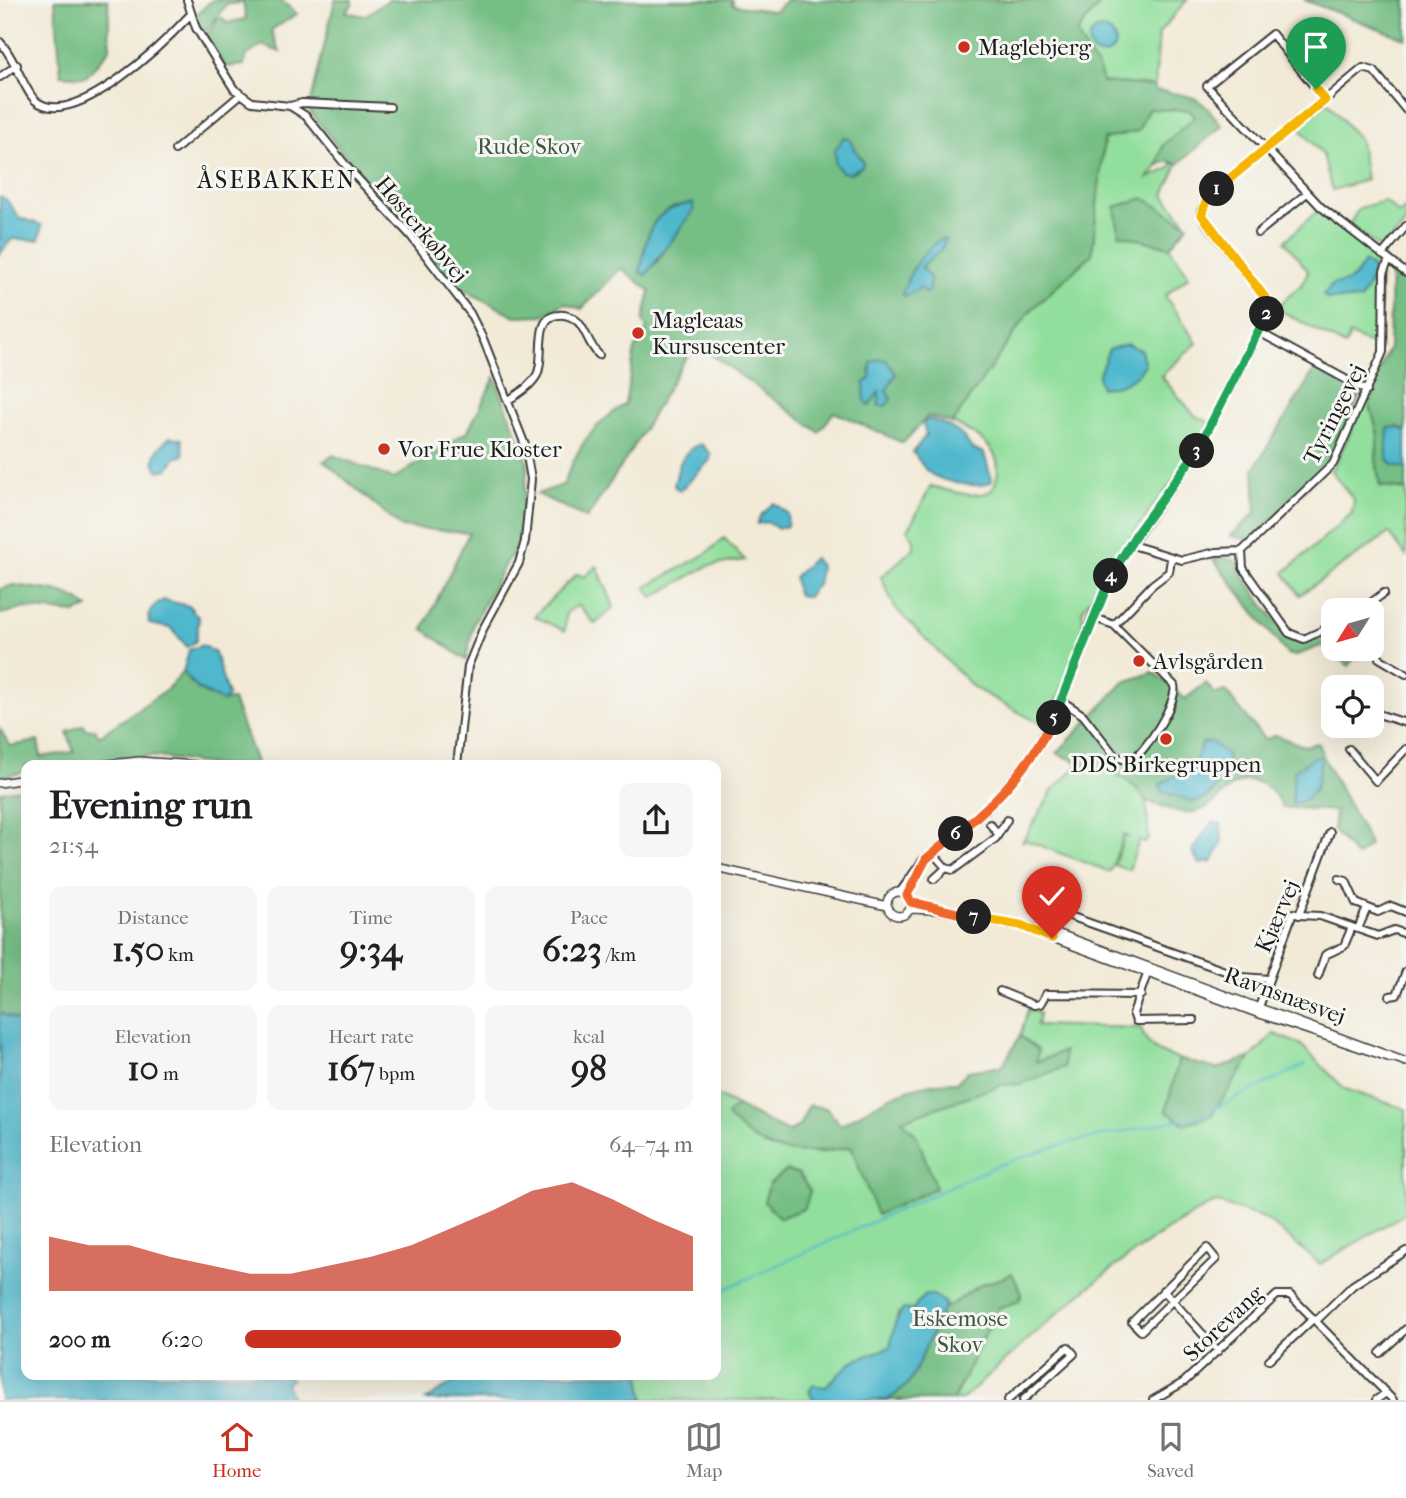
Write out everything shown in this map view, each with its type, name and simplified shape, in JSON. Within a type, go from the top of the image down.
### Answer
[{"type":"main road","points":[[0,783],[21,780]]},
{"type":"main road","points":[[721,869],[774,883],[861,898],[888,902],[907,900]]},
{"type":"main road","name":"Ravnsnæsvej","points":[[888,902],[895,916],[902,916],[907,900],[938,910],[1054,932],[1149,970],[1406,1062]]},
{"type":"street","points":[[187,0],[190,15],[208,48],[240,95],[252,102],[290,106],[302,103],[390,107]]},
{"type":"street","points":[[0,43],[17,65],[35,100],[48,107],[66,108],[89,98],[158,48],[190,15]]},
{"type":"street","points":[[1325,100],[1272,34],[1207,86],[1307,193],[1406,273]]},
{"type":"street","points":[[0,76],[17,65]]},
{"type":"street","points":[[907,900],[932,852],[987,809],[1032,755],[1062,701],[1092,617],[1116,566],[1196,453],[1268,313],[1268,302],[1205,222],[1201,211],[1207,198],[1363,68],[1374,71],[1406,110]]},
{"type":"street","points":[[174,150],[240,95]]},
{"type":"street","name":"Høsterkøbvej","points":[[290,106],[306,116],[348,168],[404,228],[470,313],[509,400],[529,463],[525,541],[519,563],[483,629],[468,666],[458,760]]},
{"type":"street","points":[[1258,233],[1307,193]]},
{"type":"street","points":[[1382,255],[1406,226]]},
{"type":"street","name":"Tyringevej","points":[[1242,551],[1327,473],[1383,352],[1384,271],[1389,260]]},
{"type":"street","points":[[509,400],[531,384],[538,373],[544,323],[551,317],[564,315],[579,323],[587,341],[599,355]]},
{"type":"street","points":[[1259,332],[1367,391]]},
{"type":"street","points":[[1132,545],[1171,559],[1192,559],[1216,552],[1242,551],[1243,568],[1289,633],[1304,639],[1321,631]]},
{"type":"street","points":[[1114,625],[1152,585],[1169,572],[1171,559]]},
{"type":"street","points":[[1377,598],[1384,593]]},
{"type":"street","points":[[1062,701],[1083,715],[1116,757],[1129,761],[1141,754],[1176,691],[1174,685],[1114,625],[1092,617]]},
{"type":"street","points":[[1384,661],[1406,674]]},
{"type":"street","points":[[1384,716],[1406,723]]},
{"type":"street","points":[[1349,749],[1376,781],[1406,748]]},
{"type":"street","points":[[932,852],[946,868],[953,870],[998,834],[1007,820]]},
{"type":"street","points":[[990,824],[998,834]]},
{"type":"street","name":"Kjærvej","points":[[1258,1010],[1293,914],[1299,915],[1330,832]]},
{"type":"street","points":[[934,879],[946,868]]},
{"type":"street","points":[[1339,879],[1346,881],[1356,903],[1378,912],[1391,906],[1406,912]]},
{"type":"street","points":[[1317,973],[1325,956],[1346,944],[1367,908]]},
{"type":"street","name":"Ravnsnæsvej","points":[[1050,909],[1242,977],[1269,979]]},
{"type":"street","points":[[1299,915],[1320,916],[1378,936],[1394,930],[1406,934]]},
{"type":"street","points":[[1149,970],[1133,1013],[1136,1021],[1194,1020]]},
{"type":"street","points":[[1390,996],[1397,995],[1406,971]]},
{"type":"street","points":[[1000,991],[1034,1005],[1040,1004],[1046,993],[1141,995]]},
{"type":"street","points":[[1207,1248],[1216,1259],[1171,1299],[1141,1331],[1132,1322],[1207,1248]]},
{"type":"street","points":[[1269,1360],[1360,1280],[1406,1251]]},
{"type":"street","points":[[1163,1290],[1218,1351]]},
{"type":"street","name":"Storevang","points":[[1153,1400],[1184,1382],[1277,1295],[1290,1295],[1393,1400]]},
{"type":"street","points":[[1380,1353],[1406,1329]]},
{"type":"street","points":[[1008,1400],[1021,1388],[1068,1347],[1074,1354],[1027,1398],[1021,1388]]},
{"type":"street","points":[[1376,1400],[1386,1393]]},
{"type":"green space","points":[[55,0],[108,0],[110,49],[86,77],[61,75]]},
{"type":"green space","points":[[212,0],[281,0],[297,14],[271,30],[280,52],[262,45],[246,56],[244,65],[225,67],[206,38],[218,18],[224,18],[225,23],[246,19],[243,2],[226,5],[203,35],[194,17]]},
{"type":"green space","name":"Rude Skov","points":[[335,0],[352,0],[352,5],[346,12],[364,16],[389,0],[733,0],[732,4],[735,5],[775,11],[786,0],[1103,0],[1077,32],[1099,69],[1102,82],[1155,86],[1155,90],[1194,98],[1207,107],[1222,126],[1178,164],[1168,161],[1157,166],[1163,145],[1195,117],[1189,110],[1148,109],[1138,131],[1104,139],[1092,254],[1030,311],[952,423],[928,416],[903,443],[834,412],[819,432],[698,345],[683,362],[633,448],[587,518],[537,494],[563,485],[586,438],[602,421],[625,404],[635,349],[647,329],[643,321],[650,291],[621,268],[582,309],[565,303],[544,315],[515,316],[450,283],[414,232],[363,179],[309,110]],"holes":[[[849,139],[863,162],[856,171],[842,172],[835,151]],[[692,203],[693,211],[656,263],[640,273],[652,226],[667,211]]]},
{"type":"green space","points":[[1103,0],[1187,0],[1159,33],[1155,86],[1101,82],[1098,69],[1077,32]]},
{"type":"green space","points":[[1304,0],[1406,0],[1406,39]]},
{"type":"green space","points":[[1327,101],[1360,141],[1366,180],[1332,190],[1323,155],[1298,126]]},
{"type":"green space","points":[[1148,109],[1189,110],[1196,117],[1163,145],[1157,166],[1148,178],[1171,168],[1172,164],[1178,164],[1164,195],[1188,225],[1144,198],[1115,207],[1119,234],[1170,247],[1189,276],[1165,296],[1197,343],[1161,376],[1194,415],[1210,423],[1191,457],[1132,535],[1092,605],[1089,600],[1082,611],[1083,624],[1077,654],[1044,726],[974,688],[895,608],[881,577],[914,548],[914,540],[908,530],[931,486],[972,495],[988,492],[994,487],[998,467],[991,450],[977,436],[952,423],[1030,311],[1092,254],[1104,139],[1138,131]]},
{"type":"green space","points":[[1144,198],[1188,225],[1170,247],[1119,234],[1115,207]]},
{"type":"green space","points":[[1385,201],[1399,214],[1406,208],[1406,223],[1382,250],[1349,225],[1359,208]]},
{"type":"green space","points":[[1319,209],[1385,260],[1380,268],[1380,349],[1350,335],[1345,346],[1276,308],[1303,283],[1308,271],[1285,241]]},
{"type":"green space","points":[[1391,269],[1406,280],[1406,431],[1398,427],[1387,456],[1394,466],[1406,467],[1406,490],[1380,486],[1376,459],[1378,435],[1368,397],[1389,348]]},
{"type":"green space","points":[[1317,366],[1361,393],[1328,467],[1251,540],[1231,536],[1256,512],[1254,469]]},
{"type":"green space","points":[[495,377],[528,463],[517,554],[508,558],[474,623],[466,660],[423,629],[469,533],[401,527],[324,461],[333,455],[394,479],[468,431]]},
{"type":"green space","points":[[1368,397],[1378,435],[1376,459],[1380,486],[1406,490],[1406,556],[1389,533],[1300,595],[1284,573],[1352,513],[1354,500],[1331,471]]},
{"type":"green space","points":[[724,538],[745,560],[708,566],[653,597],[646,587],[707,553]]},
{"type":"green space","points":[[1213,559],[1237,561],[1238,569],[1288,638],[1303,643],[1321,634],[1321,646],[1295,656],[1287,654]]},
{"type":"green space","points":[[597,566],[614,607],[595,624],[578,605],[566,613],[565,631],[534,616],[577,574],[584,577]]},
{"type":"green space","points":[[14,585],[63,593],[88,608],[75,613],[26,608],[0,614],[0,589]]},
{"type":"green space","points":[[183,672],[192,684],[211,697],[233,700],[255,760],[180,760],[152,756],[114,760],[21,760],[21,773],[0,777],[0,729],[10,746],[38,741],[41,757],[74,752],[67,732],[83,725],[87,730],[95,729],[99,736],[166,690]]},
{"type":"green space","points":[[1154,672],[1185,699],[1206,683],[1215,694],[1225,691],[1265,740],[1275,735],[1304,746],[1318,743],[1370,845],[1356,857],[1333,830],[1335,811],[1282,807],[1279,800],[1263,784],[1242,782],[1229,788],[1209,806],[1199,811],[1179,811],[1146,801],[1138,790],[1117,775],[1057,753],[1124,682]]},
{"type":"green space","points":[[1078,765],[1125,778],[1134,784],[1145,799],[1149,838],[1145,843],[1139,841],[1129,870],[1114,865],[1124,837],[1129,837],[1124,835],[1110,872],[1025,840],[1022,842],[1053,790]]},
{"type":"green space","points":[[21,789],[21,1022],[0,1013],[0,792]]},
{"type":"green space","points":[[1028,1009],[1039,1013],[1037,1025],[1141,1028],[1150,1045],[1179,1059],[1166,1111],[1211,1116],[1251,1057],[1274,1034],[1300,1044],[1345,1089],[1406,1109],[1406,1213],[1320,1264],[1266,1219],[1215,1202],[1146,1244],[1082,1293],[962,1400],[953,1400],[998,1308],[1019,1301],[1022,1294],[1012,1274],[979,1286],[943,1308],[945,1303],[933,1295],[925,1295],[912,1310],[898,1313],[890,1347],[853,1361],[825,1387],[810,1392],[815,1400],[644,1400],[641,1380],[721,1380],[721,1098],[737,1106],[727,1115],[815,1154],[851,1147],[901,1120],[1001,1085],[1021,1084],[1035,1063],[1038,1050],[1020,1036]]},
{"type":"green space","points":[[1020,1036],[1038,1050],[1036,1062],[1064,1051],[1064,1067],[1021,1084],[1001,1085],[902,1120],[917,1136],[936,1188],[877,1215],[851,1147],[815,1152],[783,1151],[754,1140],[726,1115],[737,1106],[788,1132],[799,1126],[809,1105],[826,1108],[841,1125],[896,1094],[925,1085],[957,1082],[968,1071],[1002,1066]]},
{"type":"green space","points":[[1251,1057],[1211,1116],[1184,1124],[1166,1111],[1179,1059],[1217,1069]]},
{"type":"green space","points":[[786,1171],[798,1173],[810,1191],[805,1208],[780,1218],[764,1202],[769,1184]]},
{"type":"green space","name":"Eskemose Skov","points":[[1012,1273],[1022,1293],[1019,1301],[998,1308],[953,1400],[887,1400],[910,1382],[943,1308],[979,1286]]},
{"type":"water","points":[[1102,29],[1111,33],[1115,42],[1111,51],[1102,55],[1093,51],[1089,42],[1093,33]]},
{"type":"water","points":[[844,137],[849,139],[863,162],[862,166],[850,173],[842,172],[835,164],[835,150]]},
{"type":"water","points":[[0,197],[6,199],[20,218],[42,225],[39,240],[12,239],[0,254]]},
{"type":"water","points":[[693,203],[693,211],[646,275],[640,272],[649,235],[658,218],[678,206]]},
{"type":"water","points":[[941,239],[945,239],[942,248],[921,267],[931,279],[928,292],[925,293],[920,288],[905,296],[902,294],[917,263]]},
{"type":"water","points":[[1364,262],[1372,267],[1374,275],[1360,300],[1327,299],[1323,295],[1333,284],[1352,279]]},
{"type":"water","points":[[1127,344],[1141,350],[1145,365],[1126,382],[1101,388],[1098,376],[1109,349]]},
{"type":"water","points":[[879,359],[886,360],[896,374],[886,391],[891,399],[886,406],[879,406],[879,392],[869,406],[865,400],[864,384],[870,378],[871,363]]},
{"type":"water","points":[[928,419],[953,429],[971,448],[984,453],[992,481],[978,485],[959,484],[927,471],[913,452],[926,435],[923,424]]},
{"type":"water","points":[[1398,427],[1406,431],[1406,467],[1392,465],[1387,455],[1388,428]]},
{"type":"water","points":[[170,437],[182,439],[184,455],[175,458],[168,469],[159,471],[155,457]]},
{"type":"water","points":[[701,444],[711,454],[710,460],[680,491],[674,486],[682,460],[689,450]]},
{"type":"water","points":[[774,503],[788,514],[787,526],[778,529],[767,522],[757,524],[760,516]]},
{"type":"water","points":[[814,558],[820,566],[818,582],[807,597],[801,597],[797,594],[794,577]]},
{"type":"water","points":[[164,600],[189,606],[199,618],[196,641],[187,647],[171,628],[149,624],[152,609]]},
{"type":"water","points":[[202,645],[215,653],[228,696],[223,702],[198,689],[183,672],[189,650]]},
{"type":"water","points":[[1211,742],[1228,755],[1214,791],[1193,802],[1162,791],[1160,785],[1174,776],[1192,772],[1202,743]]},
{"type":"water","points":[[1314,757],[1321,757],[1316,787],[1308,798],[1292,803],[1294,771]]},
{"type":"water","points":[[1212,822],[1221,824],[1222,843],[1212,862],[1199,864],[1192,851]]},
{"type":"water","points":[[0,1013],[21,1022],[21,1380],[291,1380],[286,1383],[292,1400],[0,1400]]},
{"type":"water","points":[[925,1295],[933,1295],[945,1304],[910,1382],[887,1400],[815,1400],[809,1392],[813,1385],[825,1387],[853,1361],[890,1347],[895,1323],[903,1309],[912,1310]]},
{"type":"water","points":[[458,1380],[641,1380],[644,1400],[426,1400]]},
{"type":"waterway","points":[[721,1291],[993,1167],[1062,1144],[1199,1116],[1305,1065]]},
{"type":"place","name":"Maglebjerg","points":[[964,47]]},
{"type":"place","name":"Magleaas Kursuscenter","points":[[638,333]]},
{"type":"place","name":"Vor Frue Kloster","points":[[384,449]]},
{"type":"place","name":"Avlsgården","points":[[1139,661]]},
{"type":"place","name":"DDS Birkegruppen","points":[[1166,739]]},
{"type":"district","name":"ÅSEBAKKEN","points":[[277,180]]},
{"type":"route","points":[[1052,938],[1020,925],[938,910],[911,902],[907,895],[917,873],[932,852],[987,809],[1032,755],[1062,701],[1092,617],[1116,566],[1124,552],[1132,545],[1137,533],[1170,493],[1215,419],[1269,307],[1268,302],[1205,222],[1201,211],[1207,198],[1325,100],[1316,89]]}]
